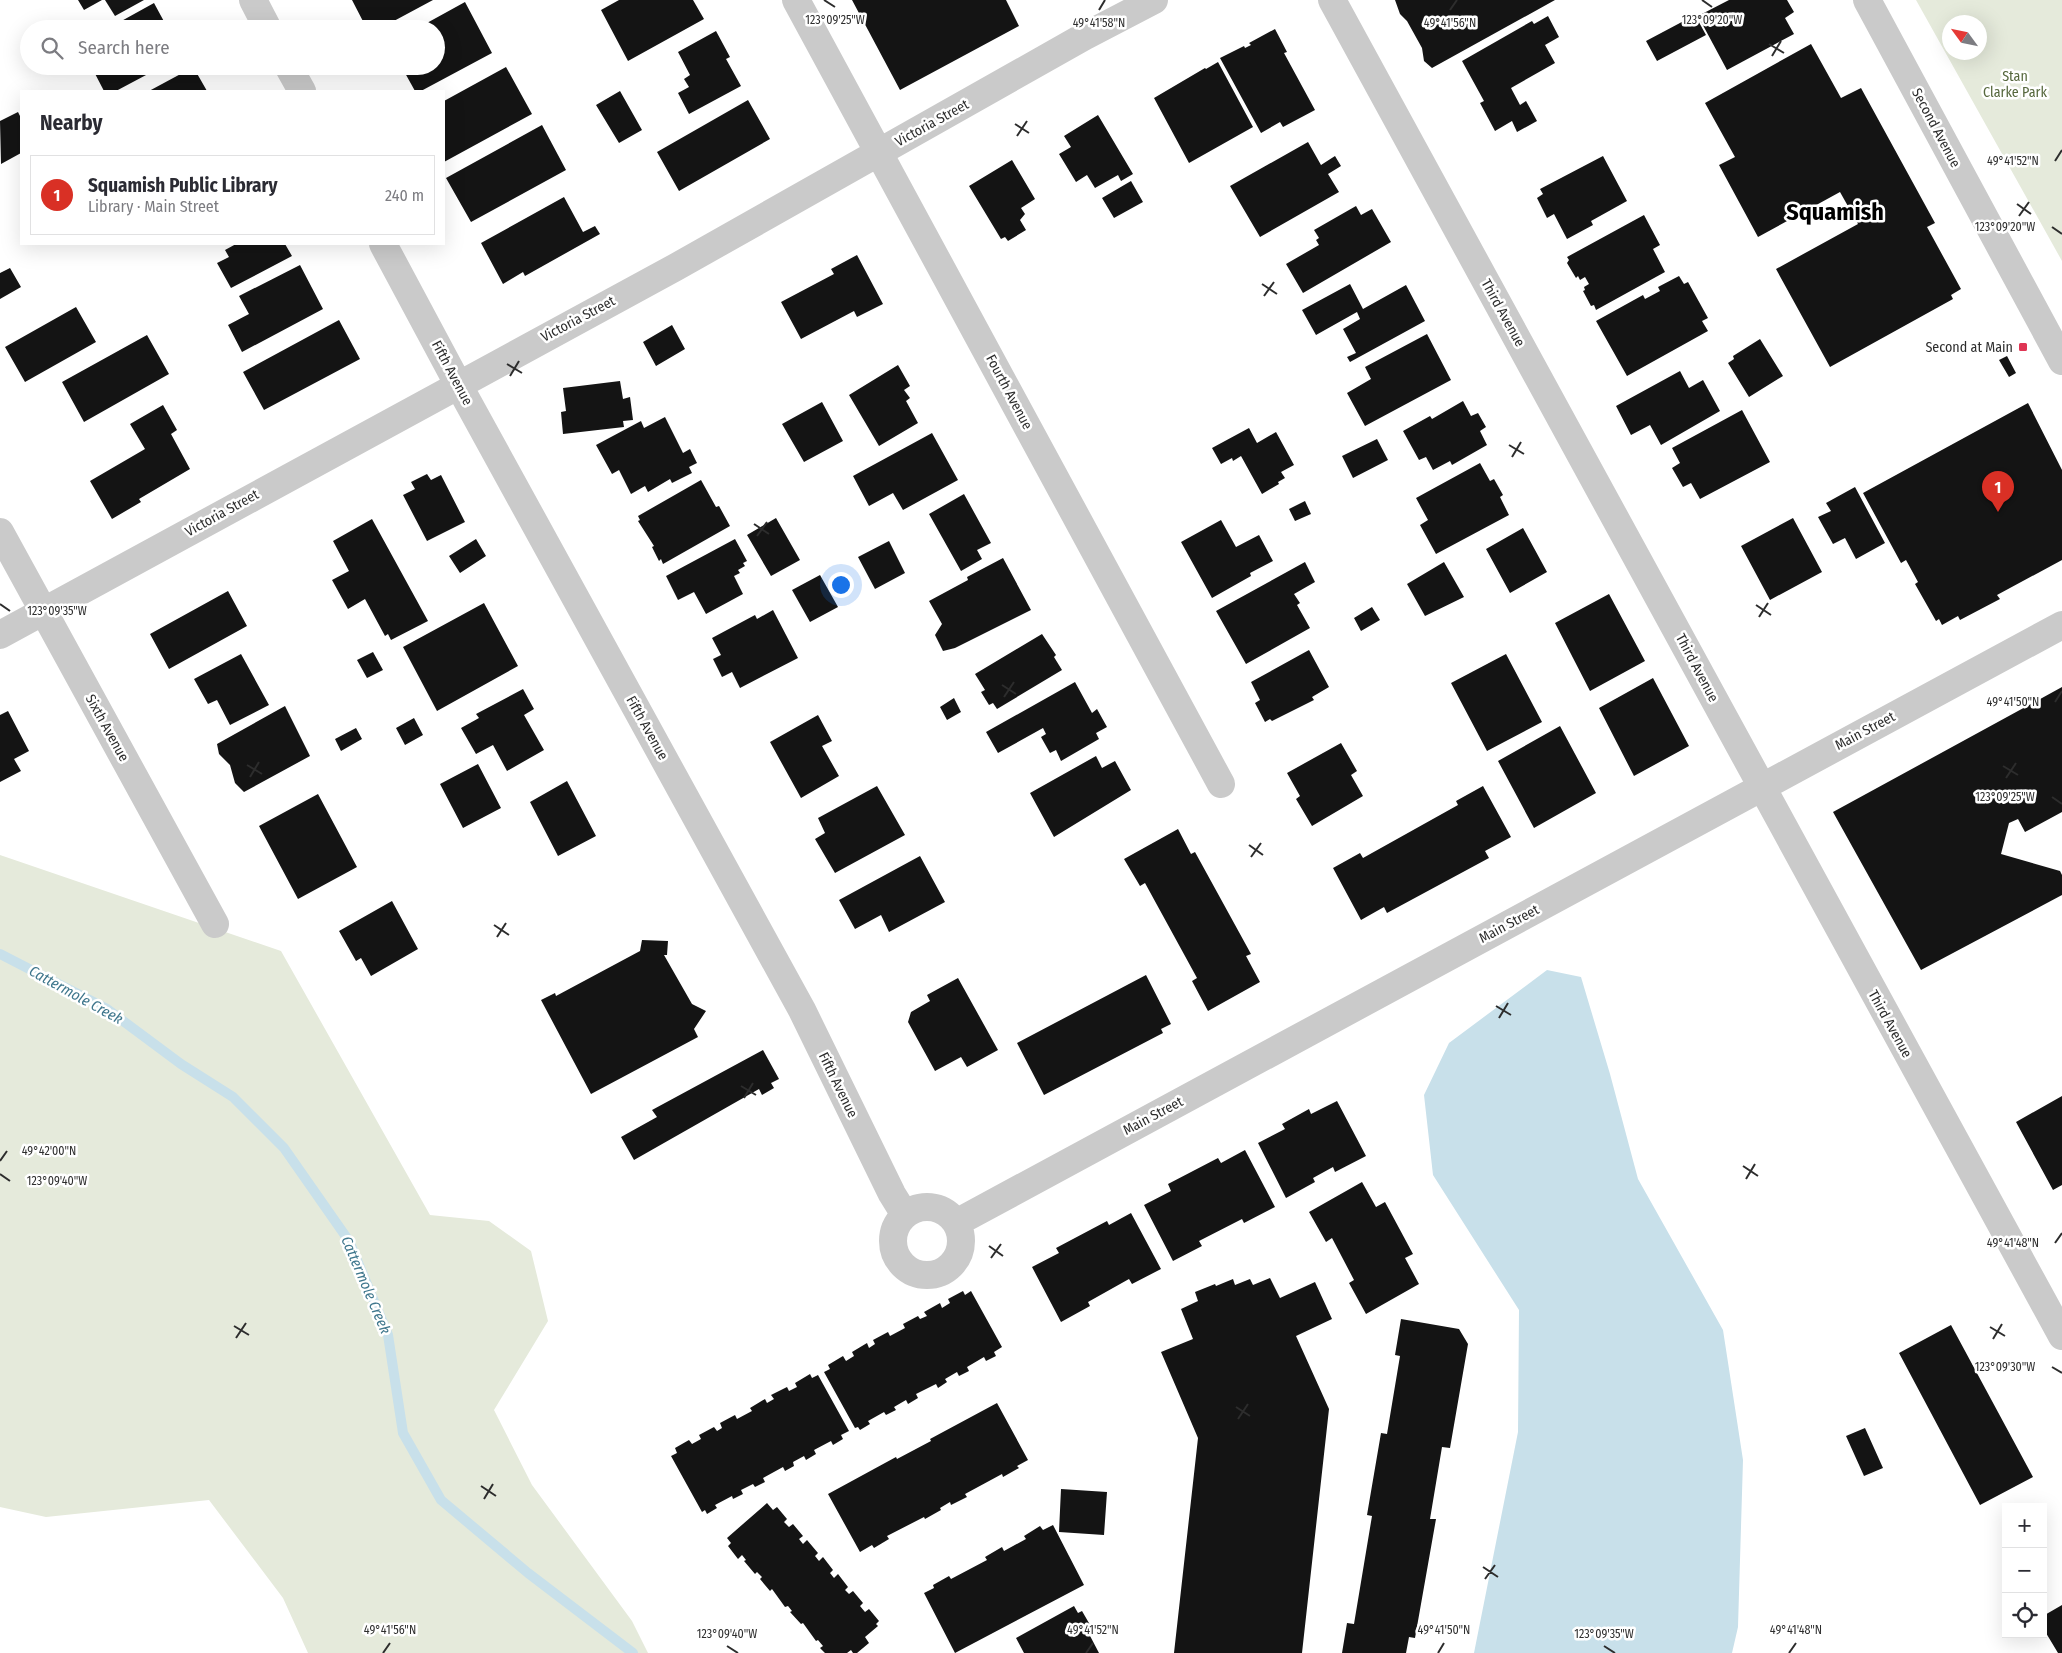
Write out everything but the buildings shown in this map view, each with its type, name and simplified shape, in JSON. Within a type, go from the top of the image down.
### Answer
[{"type":"street","points":[[253,0],[263,20]]},
{"type":"street","name":"Fourth Avenue","points":[[796,0],[1221,784]]},
{"type":"street","name":"Victoria Street","points":[[0,635],[676,267],[1085,36],[1154,0]]},
{"type":"street","name":"Third Avenue","points":[[1332,0],[2062,1336]]},
{"type":"street","name":"Second Avenue","points":[[1866,0],[2062,361]]},
{"type":"street","points":[[293,75],[301,90]]},
{"type":"street","name":"Fifth Avenue","points":[[384,245],[802,1010],[892,1194],[905,1215]]},
{"type":"street","name":"Sixth Avenue","points":[[0,532],[215,924]]},
{"type":"street","name":"Main Street","points":[[956,1223],[2062,625]]},
{"type":"street","points":[[926,1206],[938,1208],[948,1214],[956,1223],[960,1233],[961,1245],[957,1256],[950,1265],[941,1271],[931,1274],[920,1274],[910,1270],[901,1263],[893,1243],[894,1232],[898,1223],[905,1215],[915,1208],[926,1206]]},
{"type":"green space","name":"Stan Clarke Park","points":[[1916,0],[2062,0],[2062,261],[1950,60],[1987,60],[1987,15],[1942,15],[1942,46]]},
{"type":"green space","points":[[0,855],[281,951],[430,1215],[489,1221],[531,1251],[548,1321],[494,1410],[532,1485],[632,1621],[648,1653],[308,1653],[283,1598],[209,1500],[46,1517],[0,1507]]},
{"type":"water","points":[[1547,970],[1581,977],[1610,1074],[1638,1179],[1723,1330],[1743,1460],[1738,1627],[1732,1653],[1474,1653],[1518,1432],[1519,1310],[1433,1175],[1424,1095],[1449,1043]]},
{"type":"waterway","name":"Cattermole Creek","points":[[0,954],[107,1009],[181,1064],[233,1097],[284,1148],[349,1241],[388,1335],[403,1433],[441,1500],[528,1573],[633,1653]]},
{"type":"place","name":"Second at Main","points":[[2023,347]]},
{"type":"place","name":"Squamish Public Library","points":[[1998,512]]},
{"type":"district","name":"Squamish","points":[[1835,212]]}]
